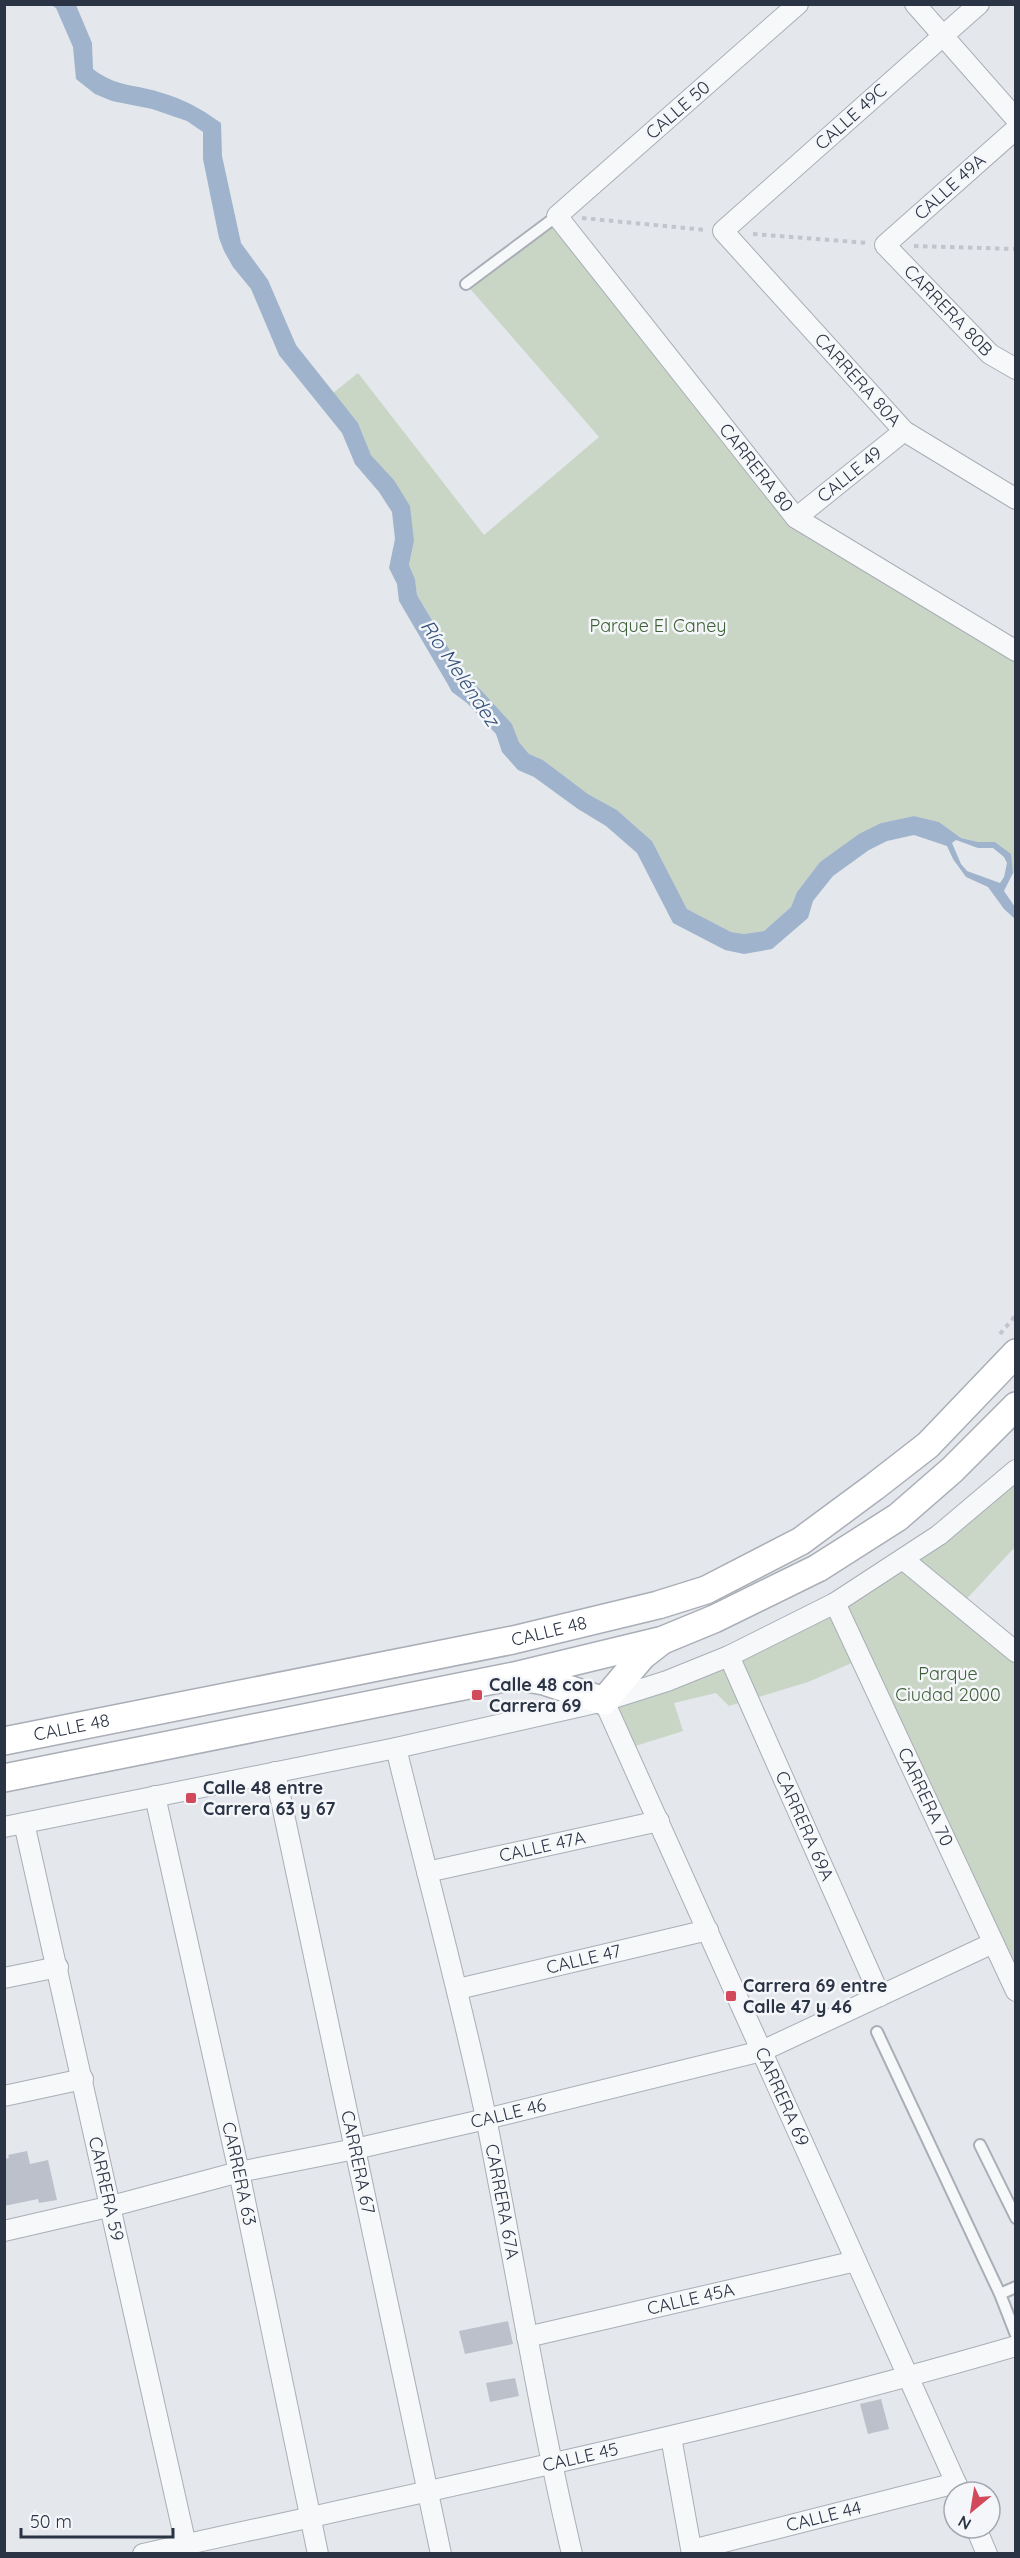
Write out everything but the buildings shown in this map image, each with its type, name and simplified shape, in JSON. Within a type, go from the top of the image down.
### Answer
[{"type":"main road","name":"CALLE 48","points":[[4,1741],[513,1640],[658,1605],[706,1590],[801,1541],[928,1445],[1005,1347]]},
{"type":"main road","name":"CALLE 48","points":[[4,1778],[514,1676],[663,1640],[714,1619],[818,1568],[898,1517],[952,1470],[1016,1406]]},
{"type":"main road","points":[[514,1676],[544,1681],[604,1701],[642,1656],[663,1640]]},
{"type":"street","name":"CALLE 50","points":[[557,216],[798,4]]},
{"type":"street","points":[[915,4],[1016,120]]},
{"type":"street","name":"CALLE 49C","points":[[723,231],[979,4]]},
{"type":"street","name":"CALLE 49A","points":[[885,245],[1016,129]]},
{"type":"street","name":"CARRERA 80","points":[[557,216],[796,518],[1016,651]]},
{"type":"street","name":"CARRERA 80A","points":[[723,231],[904,431],[1016,499]]},
{"type":"street","name":"CARRERA 80B","points":[[885,245],[990,354],[1016,369]]},
{"type":"street","name":"CALLE 49","points":[[796,518],[904,431]]},
{"type":"street","points":[[4,1827],[396,1748],[604,1701],[667,1681],[729,1656],[836,1603],[904,1560],[1012,1480]]},
{"type":"street","points":[[904,1560],[1016,1652]]},
{"type":"street","name":"CARRERA 70","points":[[836,1603],[1016,1991]]},
{"type":"street","name":"CARRERA 69A","points":[[729,1656],[880,1996]]},
{"type":"street","name":"CARRERA 69","points":[[604,1701],[954,2480]]},
{"type":"street","name":"CARRERA 67A","points":[[396,1748],[458,1989],[486,2119],[551,2464],[572,2553]]},
{"type":"street","name":"CARRERA 67","points":[[274,1772],[441,2553]]},
{"type":"street","name":"CARRERA 63","points":[[155,1796],[239,2172],[318,2553]]},
{"type":"street","name":"CALLE 47A","points":[[427,1872],[659,1821]]},
{"type":"street","name":"CARRERA 59","points":[[24,1823],[112,2206],[187,2549]]},
{"type":"street","name":"CALLE 47","points":[[458,1989],[708,1930]]},
{"type":"street","name":"CALLE 46","points":[[4,2231],[112,2206],[239,2172],[355,2149],[486,2119],[762,2051],[993,1943]]},
{"type":"street","points":[[4,1978],[58,1967]]},
{"type":"street","points":[[4,2096],[83,2079]]},
{"type":"street","name":"CALLE 45A","points":[[526,2337],[856,2261]]},
{"type":"street","name":"CALLE 45","points":[[143,2553],[187,2549],[310,2517],[671,2437],[908,2378],[1016,2346]]},
{"type":"street","points":[[671,2437],[692,2552]]},
{"type":"street","name":"CALLE 44","points":[[692,2552],[942,2492]]},
{"type":"lane","points":[[466,284],[557,216]]},
{"type":"lane","points":[[877,2032],[1000,2294],[1016,2335]]},
{"type":"lane","points":[[980,2145],[1016,2218]]},
{"type":"lane","points":[[1000,2294],[1016,2287]]},
{"type":"path","points":[[557,216],[885,245],[1016,249]]},
{"type":"path","points":[[1005,1347],[1016,1315]]},
{"type":"green space","name":"Parque El Caney","points":[[557,216],[796,518],[1015,651],[1015,873],[1013,873],[1010,854],[995,842],[978,842],[961,838],[939,822],[914,816],[881,823],[820,862],[797,892],[791,907],[764,931],[744,934],[731,932],[687,909],[652,841],[617,810],[588,794],[543,760],[529,754],[519,742],[512,724],[480,689],[467,679],[417,595],[415,579],[409,565],[414,541],[394,480],[371,455],[358,423],[333,393],[358,373],[484,535],[599,437],[466,284]]},
{"type":"green space","name":"Parque Ciudad 2000","points":[[1015,1464],[1015,1547],[960,1606],[1015,1652],[1015,1991],[861,1659],[808,1682],[729,1706],[716,1693],[674,1703],[683,1731],[626,1749],[604,1701],[835,1603]]},
{"type":"water","name":"Río Meléndez","points":[[51,5],[76,5],[92,43],[93,69],[101,75],[117,82],[159,92],[184,101],[221,123],[222,156],[241,243],[268,280],[296,345],[358,423],[371,455],[394,480],[410,506],[414,541],[409,565],[415,579],[417,595],[467,679],[480,689],[512,724],[519,742],[529,754],[543,760],[588,794],[617,810],[652,841],[687,909],[731,932],[744,934],[764,931],[791,907],[797,892],[820,862],[859,834],[881,823],[914,816],[939,822],[961,838],[978,842],[995,842],[1011,854],[1013,873],[1004,891],[1015,907],[1015,919],[1004,909],[988,887],[966,877],[947,846],[914,835],[887,841],[869,850],[833,876],[813,901],[808,918],[772,949],[744,954],[725,950],[673,923],[637,853],[606,826],[534,777],[518,770],[502,752],[496,734],[467,703],[452,692],[399,601],[397,584],[389,568],[395,539],[392,512],[379,492],[355,464],[342,433],[279,355],[251,289],[233,267],[224,251],[219,238],[203,159],[203,132],[187,121],[152,109],[112,101],[95,94],[76,79],[73,47],[56,8]],"holes":[[[956,840],[978,848],[993,848],[1004,857],[1007,863],[1000,883],[967,871],[961,864],[952,843]]]},
{"type":"place","name":"Calle 48 con Carrera 69","points":[[477,1695]]},
{"type":"place","name":"Calle 48 entre Carrera 63 y 67","points":[[191,1798]]},
{"type":"place","name":"Carrera 69 entre Calle 47 y 46","points":[[731,1996]]}]
